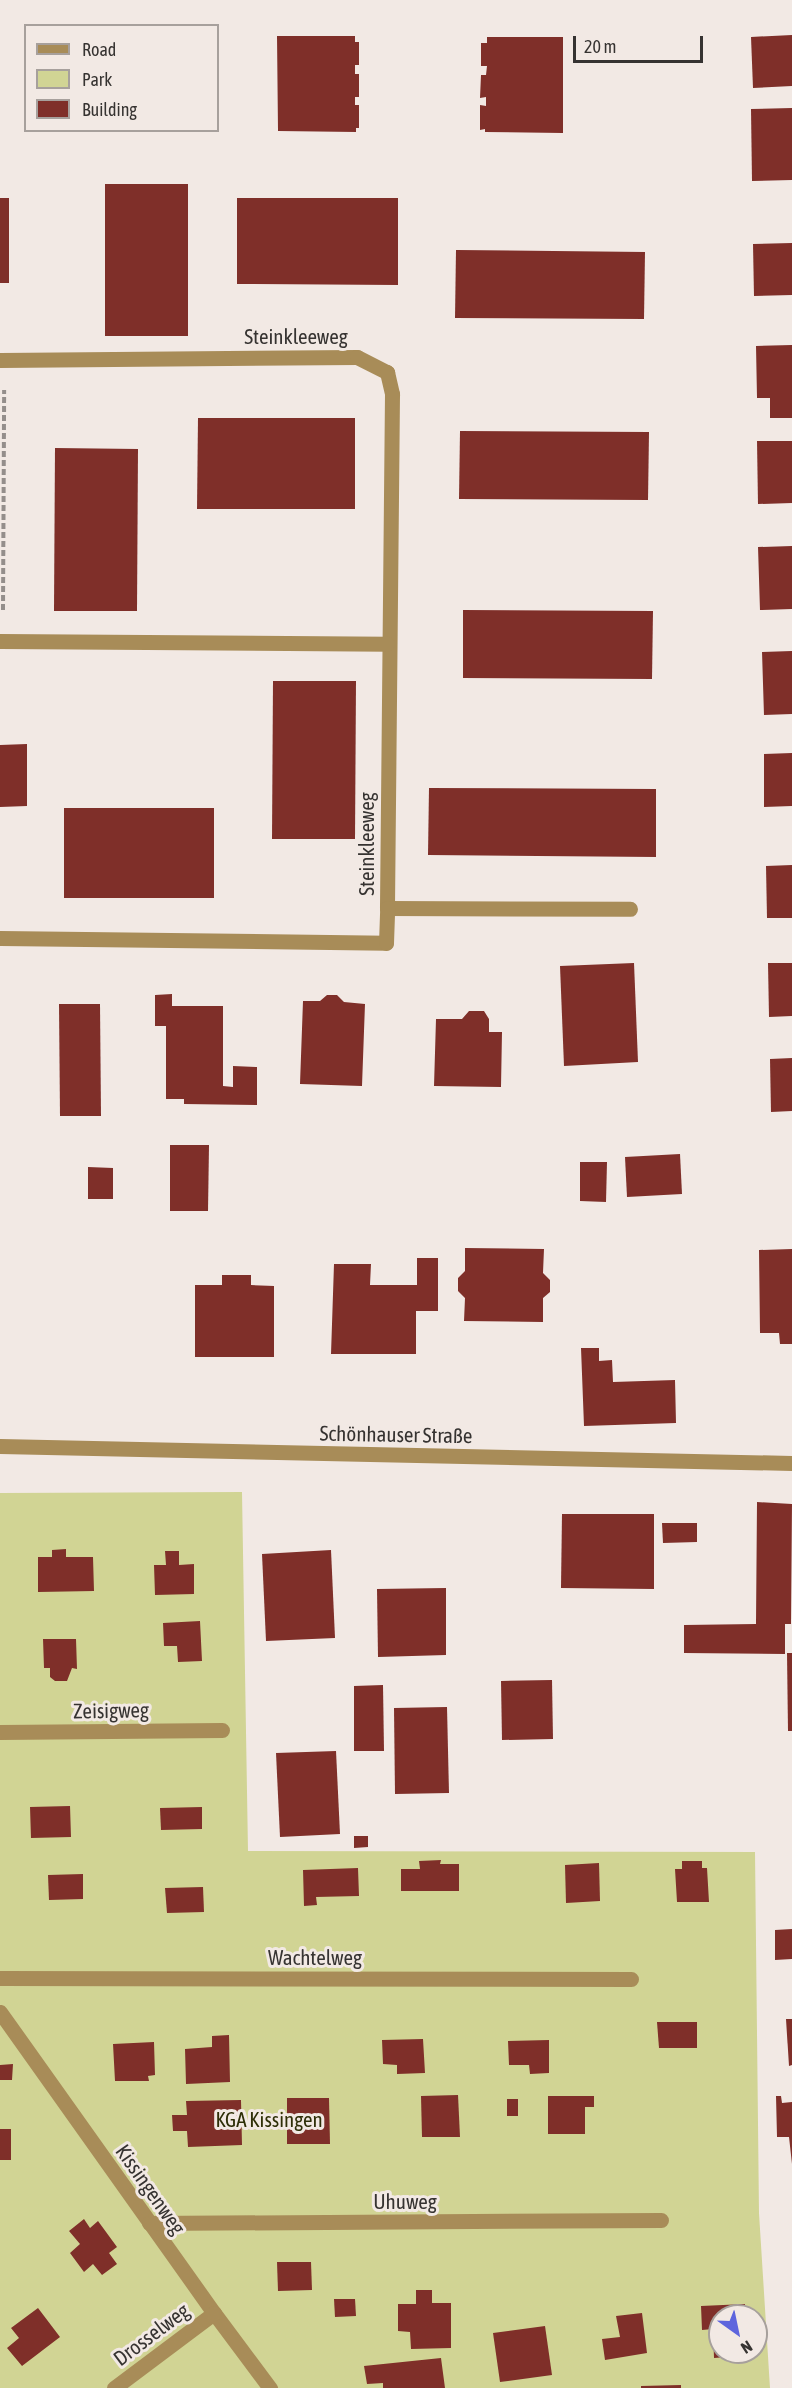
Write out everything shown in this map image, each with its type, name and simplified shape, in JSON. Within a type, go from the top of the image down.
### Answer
[{"type":"street","name":"Steinkleeweg","points":[[2,360],[357,357],[387,372],[392,394],[387,644],[387,908],[630,909]]},
{"type":"street","points":[[1,641],[387,644]]},
{"type":"street","points":[[0,938],[386,943],[387,908]]},
{"type":"street","name":"Schönhauser Straße","points":[[0,1446],[792,1463]]},
{"type":"street","name":"Zeisigweg","points":[[0,1732],[222,1730]]},
{"type":"street","name":"Wachtelweg","points":[[0,1978],[631,1979]]},
{"type":"street","name":"Kissingenweg","points":[[0,2012],[213,2313],[270,2388]]},
{"type":"street","name":"Uhuweg","points":[[149,2223],[661,2220]]},
{"type":"street","name":"Drosselweg","points":[[114,2388],[213,2313]]},
{"type":"path","points":[[1,641],[2,360]]},
{"type":"green space","name":"KGA Kissingen","points":[[242,1492],[248,1851],[755,1852],[759,2213],[765,2304],[708,2304],[708,2364],[768,2364],[768,2356],[770,2388],[0,2388],[0,1493]]},
{"type":"building","points":[[792,35],[792,86],[753,88],[751,37]]},
{"type":"building","points":[[277,36],[355,36],[355,42],[359,42],[359,65],[355,65],[355,74],[359,74],[359,97],[355,97],[355,105],[359,105],[359,128],[356,128],[356,132],[278,131]]},
{"type":"building","points":[[487,37],[563,37],[563,133],[485,132],[485,129],[480,130],[480,105],[486,106],[486,97],[480,98],[481,75],[486,75],[487,66],[481,66],[481,43],[487,43]]},
{"type":"building","points":[[792,108],[792,180],[752,181],[751,109]]},
{"type":"building","points":[[105,184],[188,184],[188,336],[105,336]]},
{"type":"building","points":[[0,198],[9,198],[9,283],[0,283]]},
{"type":"building","points":[[237,198],[398,198],[398,285],[237,284]]},
{"type":"building","points":[[792,243],[792,295],[754,296],[753,244]]},
{"type":"building","points":[[456,250],[645,252],[644,319],[455,318]]},
{"type":"building","points":[[792,345],[792,418],[770,418],[770,398],[757,398],[756,346]]},
{"type":"building","points":[[198,418],[355,418],[355,509],[197,509]]},
{"type":"building","points":[[460,431],[649,432],[648,500],[459,499]]},
{"type":"building","points":[[757,441],[792,441],[792,503],[758,504]]},
{"type":"building","points":[[55,448],[138,449],[137,611],[54,611]]},
{"type":"building","points":[[792,546],[792,609],[760,610],[758,547]]},
{"type":"building","points":[[463,610],[653,611],[652,679],[463,678]]},
{"type":"building","points":[[792,651],[792,714],[764,715],[762,652]]},
{"type":"building","points":[[273,681],[356,681],[355,839],[272,839]]},
{"type":"building","points":[[27,744],[27,806],[0,807],[0,745]]},
{"type":"building","points":[[792,753],[792,806],[764,807],[764,754]]},
{"type":"building","points":[[429,788],[656,789],[656,857],[428,855]]},
{"type":"building","points":[[64,808],[214,808],[214,898],[64,898]]},
{"type":"building","points":[[792,865],[792,918],[767,918],[766,866]]},
{"type":"building","points":[[634,963],[638,1062],[564,1066],[560,966]]},
{"type":"building","points":[[768,963],[792,963],[792,1016],[769,1017]]},
{"type":"building","points":[[172,994],[172,1006],[223,1006],[223,1086],[233,1087],[233,1066],[257,1067],[257,1105],[184,1104],[184,1099],[166,1099],[166,1026],[155,1026],[155,995]]},
{"type":"building","points":[[327,995],[337,995],[344,1002],[365,1004],[362,1086],[300,1084],[303,1001],[320,1001]]},
{"type":"building","points":[[59,1004],[100,1004],[101,1116],[60,1116]]},
{"type":"building","points":[[469,1011],[484,1011],[489,1019],[489,1032],[502,1032],[501,1087],[434,1086],[436,1019],[462,1019]]},
{"type":"building","points":[[792,1058],[792,1111],[771,1112],[770,1059]]},
{"type":"building","points":[[170,1145],[209,1145],[208,1211],[170,1211]]},
{"type":"building","points":[[680,1154],[682,1194],[627,1197],[625,1157]]},
{"type":"building","points":[[580,1162],[607,1162],[606,1202],[580,1201]]},
{"type":"building","points":[[88,1167],[113,1168],[113,1199],[88,1199]]},
{"type":"building","points":[[465,1248],[544,1249],[543,1273],[550,1280],[550,1292],[543,1298],[543,1322],[464,1321],[465,1298],[458,1291],[458,1278],[465,1271]]},
{"type":"building","points":[[792,1249],[792,1344],[780,1344],[779,1333],[760,1333],[759,1250]]},
{"type":"building","points":[[417,1258],[438,1258],[438,1311],[416,1311],[416,1354],[331,1354],[334,1264],[371,1264],[370,1285],[417,1285]]},
{"type":"building","points":[[222,1275],[251,1275],[251,1285],[274,1286],[274,1357],[195,1357],[195,1285],[222,1285]]},
{"type":"building","points":[[581,1348],[599,1348],[599,1361],[612,1360],[613,1382],[675,1380],[676,1423],[584,1426]]},
{"type":"building","points":[[757,1502],[792,1504],[791,1624],[785,1624],[785,1654],[684,1653],[684,1625],[756,1624]]},
{"type":"building","points":[[562,1514],[654,1514],[654,1589],[561,1588]]},
{"type":"building","points":[[662,1523],[697,1523],[697,1542],[663,1543]]},
{"type":"building","points":[[66,1549],[66,1557],[93,1557],[94,1591],[38,1592],[38,1557],[52,1557],[52,1550]]},
{"type":"building","points":[[331,1550],[335,1638],[266,1641],[262,1554]]},
{"type":"building","points":[[165,1551],[179,1551],[179,1565],[194,1564],[194,1594],[155,1595],[154,1565],[166,1565]]},
{"type":"building","points":[[446,1588],[446,1655],[378,1657],[377,1589]]},
{"type":"building","points":[[200,1621],[202,1661],[178,1662],[177,1646],[164,1646],[163,1623]]},
{"type":"building","points":[[43,1639],[76,1639],[77,1669],[72,1668],[67,1681],[55,1681],[50,1677],[50,1668],[44,1668]]},
{"type":"building","points":[[787,1653],[792,1653],[792,1731],[788,1731]]},
{"type":"building","points":[[552,1680],[553,1739],[502,1740],[501,1681]]},
{"type":"building","points":[[383,1685],[384,1751],[354,1751],[354,1686]]},
{"type":"building","points":[[447,1707],[449,1793],[395,1794],[394,1708]]},
{"type":"building","points":[[336,1751],[340,1834],[280,1837],[276,1753]]},
{"type":"building","points":[[70,1806],[71,1837],[31,1838],[30,1807]]},
{"type":"building","points":[[202,1807],[202,1829],[161,1830],[160,1808]]},
{"type":"building","points":[[354,1836],[368,1836],[368,1847],[354,1848]]},
{"type":"building","points":[[441,1860],[440,1864],[459,1864],[459,1891],[401,1891],[401,1869],[420,1869],[419,1861]]},
{"type":"building","points":[[682,1861],[702,1861],[702,1868],[707,1868],[709,1902],[677,1902],[675,1869],[682,1869]]},
{"type":"building","points":[[599,1863],[600,1901],[566,1903],[565,1865]]},
{"type":"building","points":[[358,1868],[359,1896],[316,1897],[317,1905],[304,1906],[303,1870]]},
{"type":"building","points":[[83,1874],[83,1899],[49,1900],[48,1875]]},
{"type":"building","points":[[203,1887],[204,1912],[167,1913],[165,1888]]},
{"type":"building","points":[[792,1929],[792,1959],[775,1960],[775,1930]]},
{"type":"building","points":[[786,2019],[792,2019],[792,2065],[789,2066]]},
{"type":"building","points":[[657,2022],[697,2022],[697,2048],[659,2048]]},
{"type":"building","points":[[229,2035],[230,2082],[186,2084],[185,2049],[212,2047],[212,2036]]},
{"type":"building","points":[[423,2039],[425,2073],[397,2074],[397,2065],[383,2064],[382,2040]]},
{"type":"building","points":[[549,2040],[549,2073],[530,2074],[529,2065],[509,2065],[508,2041]]},
{"type":"building","points":[[154,2042],[155,2075],[148,2076],[149,2081],[115,2081],[113,2044]]},
{"type":"building","points":[[13,2064],[12,2080],[0,2080],[0,2065]]},
{"type":"building","points":[[458,2095],[460,2137],[422,2137],[421,2096]]},
{"type":"building","points":[[548,2096],[594,2096],[594,2107],[585,2107],[585,2134],[548,2134]]},
{"type":"building","points":[[776,2096],[781,2096],[782,2103],[792,2102],[792,2164],[789,2137],[777,2137]]},
{"type":"building","points":[[287,2098],[329,2098],[330,2144],[287,2144]]},
{"type":"building","points":[[507,2099],[518,2099],[518,2116],[507,2116]]},
{"type":"building","points":[[241,2100],[242,2145],[188,2147],[187,2131],[173,2131],[172,2115],[187,2115],[186,2101]]},
{"type":"building","points":[[0,2129],[11,2129],[11,2160],[0,2160]]},
{"type":"building","points":[[84,2219],[90,2228],[98,2221],[117,2247],[109,2253],[117,2264],[102,2275],[93,2264],[84,2272],[70,2253],[80,2244],[69,2231]]},
{"type":"building","points":[[277,2262],[311,2262],[312,2290],[278,2291]]},
{"type":"building","points":[[416,2290],[432,2290],[432,2303],[451,2303],[451,2348],[411,2349],[410,2332],[398,2331],[398,2304],[416,2304]]},
{"type":"building","points":[[334,2299],[355,2299],[356,2316],[335,2317]]},
{"type":"building","points":[[701,2306],[708,2306],[708,2329],[702,2330]]},
{"type":"building","points":[[38,2308],[60,2337],[22,2366],[7,2348],[19,2338],[11,2328]]},
{"type":"building","points":[[642,2313],[647,2353],[605,2360],[602,2339],[620,2337],[616,2316]]},
{"type":"building","points":[[545,2326],[552,2375],[500,2382],[493,2333]]},
{"type":"building","points":[[441,2358],[445,2388],[383,2388],[383,2383],[367,2384],[364,2366]]},
{"type":"building","points":[[681,2385],[681,2388],[641,2388],[641,2386]]}]
